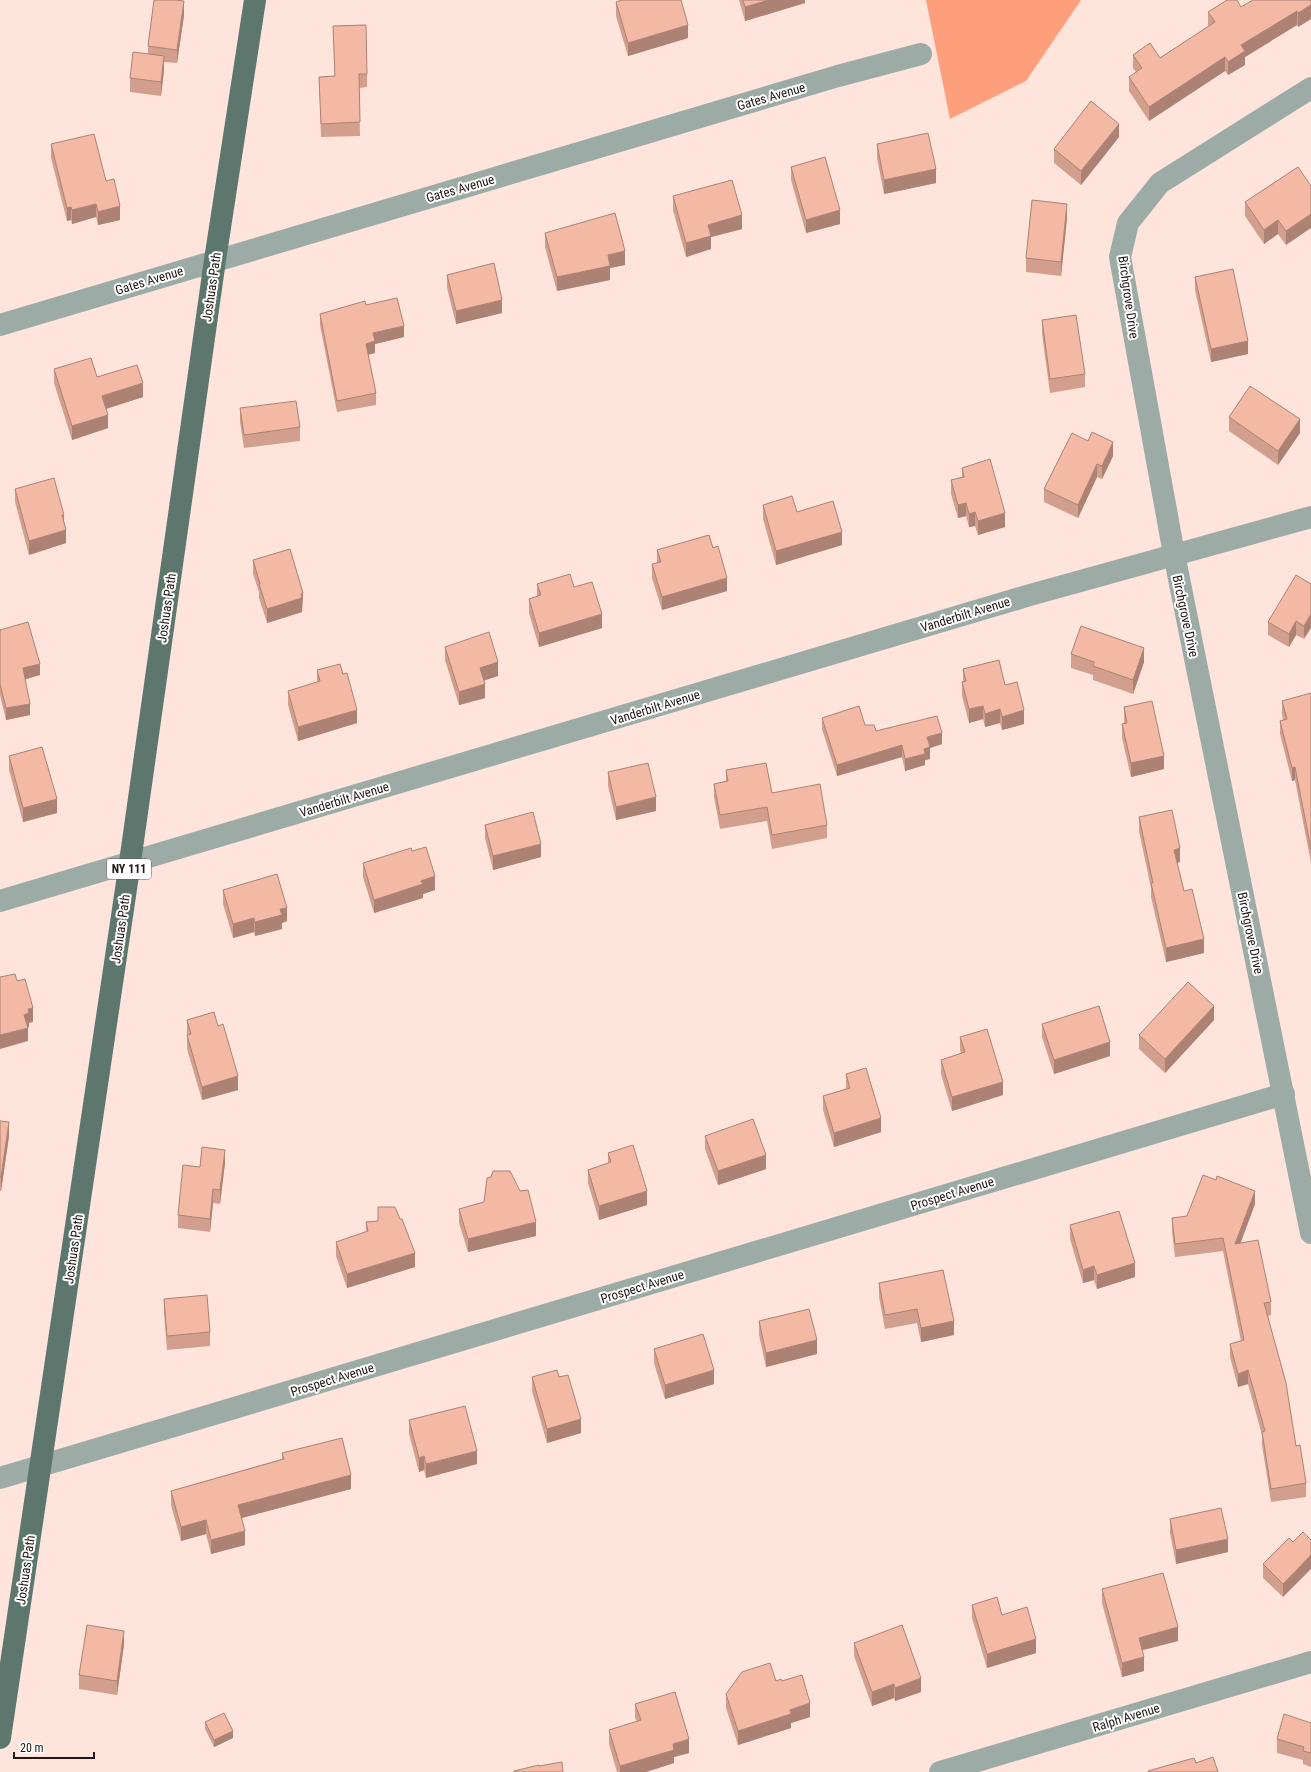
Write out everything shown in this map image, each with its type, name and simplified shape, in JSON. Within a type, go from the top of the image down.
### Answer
[{"type":"main road","name":"Joshuas Path","points":[[0,1738],[130,862],[215,260],[255,0]]},
{"type":"street","name":"Gates Avenue","points":[[0,324],[838,76],[921,54]]},
{"type":"street","name":"Birchgrove Drive","points":[[1311,88],[1160,182],[1128,223],[1120,257],[1174,554],[1311,1233]]},
{"type":"street","name":"Vanderbilt Avenue","points":[[0,901],[1030,595],[1311,517]]},
{"type":"street","name":"Prospect Avenue","points":[[0,1478],[1284,1094]]},
{"type":"street","name":"Ralph Avenue","points":[[940,1772],[1311,1662]]},
{"type":"shaded area","points":[[926,0],[1081,0],[1026,81],[950,119]]},
{"type":"building","points":[[154,0],[184,1],[177,50],[148,46]]},
{"type":"building","points":[[622,0],[681,0],[688,25],[628,43],[616,2]]},
{"type":"building","points":[[743,0],[769,0],[745,7]]},
{"type":"building","points":[[1227,0],[1237,0],[1241,7],[1253,0],[1311,0],[1311,5],[1298,13],[1297,11],[1241,45],[1245,51],[1228,62],[1225,57],[1149,107],[1129,77],[1142,68],[1133,55],[1150,43],[1160,58],[1215,22],[1208,12]]},
{"type":"building","points":[[366,25],[367,74],[359,74],[360,122],[321,124],[319,77],[335,76],[333,26]]},
{"type":"building","points":[[133,52],[164,56],[161,82],[130,78]]},
{"type":"building","points":[[1091,101],[1119,124],[1081,171],[1054,149]]},
{"type":"building","points":[[928,133],[936,169],[884,180],[877,144]]},
{"type":"building","points":[[94,134],[106,181],[114,179],[120,206],[98,212],[96,204],[72,210],[71,207],[67,208],[51,144]]},
{"type":"building","points":[[825,157],[840,210],[806,220],[791,167]]},
{"type":"building","points":[[1298,167],[1311,186],[1311,214],[1286,231],[1278,220],[1264,230],[1245,202]]},
{"type":"building","points":[[732,180],[742,215],[708,225],[711,236],[686,243],[673,196]]},
{"type":"building","points":[[1032,200],[1067,204],[1061,262],[1026,258]]},
{"type":"building","points":[[615,213],[625,251],[608,255],[610,266],[557,277],[545,233]]},
{"type":"building","points":[[494,263],[502,300],[456,311],[447,275]]},
{"type":"building","points":[[1233,269],[1248,341],[1211,349],[1195,277]]},
{"type":"building","points":[[397,298],[404,326],[373,333],[375,341],[366,344],[376,393],[337,401],[320,314],[365,301],[366,305]]},
{"type":"building","points":[[1076,315],[1085,374],[1050,379],[1042,320]]},
{"type":"building","points":[[91,358],[97,377],[137,365],[143,383],[102,396],[108,415],[72,426],[54,369]]},
{"type":"building","points":[[1250,386],[1300,419],[1278,451],[1229,417]]},
{"type":"building","points":[[296,401],[300,427],[244,435],[240,408]]},
{"type":"building","points":[[1092,432],[1113,442],[1102,466],[1097,464],[1078,505],[1044,489],[1072,433],[1088,441]]},
{"type":"building","points":[[990,459],[1005,513],[978,521],[975,512],[969,514],[966,503],[958,505],[951,480],[964,477],[962,468]]},
{"type":"building","points":[[54,478],[64,515],[62,515],[66,530],[29,541],[15,489]]},
{"type":"building","points":[[792,496],[797,512],[833,501],[842,532],[776,551],[763,505]]},
{"type":"building","points":[[709,535],[713,548],[718,546],[727,578],[662,597],[652,564],[661,562],[657,550]]},
{"type":"building","points":[[290,549],[303,593],[301,594],[302,598],[267,609],[253,560]]},
{"type":"building","points":[[570,574],[574,587],[592,582],[602,614],[539,633],[529,599],[541,595],[537,584]]},
{"type":"building","points":[[1296,575],[1311,584],[1311,614],[1304,626],[1296,621],[1289,634],[1268,622]]},
{"type":"building","points":[[28,622],[40,664],[23,668],[30,704],[6,708],[0,684],[0,630]]},
{"type":"building","points":[[1081,626],[1144,648],[1133,680],[1093,666],[1094,662],[1071,654]]},
{"type":"building","points":[[489,632],[498,662],[480,668],[485,684],[459,692],[445,647]]},
{"type":"building","points":[[999,660],[1005,685],[1017,682],[1024,710],[1002,717],[1000,709],[985,714],[983,706],[969,709],[962,682],[966,681],[963,669]]},
{"type":"building","points":[[340,664],[343,674],[347,673],[357,710],[298,727],[288,691],[320,681],[317,670]]},
{"type":"building","points":[[1311,693],[1311,849],[1295,767],[1292,768],[1280,721],[1287,719],[1282,701]]},
{"type":"building","points":[[1152,701],[1164,756],[1131,763],[1122,724],[1127,723],[1124,707]]},
{"type":"building","points":[[859,706],[865,725],[874,725],[876,731],[937,716],[942,733],[927,737],[930,747],[924,749],[925,754],[905,759],[902,745],[837,765],[822,718]]},
{"type":"building","points":[[42,747],[57,799],[23,808],[9,756]]},
{"type":"building","points":[[648,763],[656,797],[616,807],[608,772]]},
{"type":"building","points":[[766,763],[772,793],[820,784],[827,825],[772,835],[767,807],[720,815],[714,784],[728,781],[726,770]]},
{"type":"building","points":[[1172,810],[1180,848],[1174,850],[1184,891],[1192,889],[1204,939],[1166,948],[1151,883],[1153,883],[1139,817]]},
{"type":"building","points":[[533,812],[541,844],[493,856],[485,825]]},
{"type":"building","points":[[426,847],[435,876],[421,881],[423,884],[374,900],[363,863],[411,848],[412,851]]},
{"type":"building","points":[[277,874],[287,908],[280,909],[282,915],[255,922],[254,918],[233,924],[223,890]]},
{"type":"building","points":[[15,974],[17,981],[25,979],[33,1008],[28,1009],[29,1013],[24,1015],[28,1028],[0,1035],[0,977]]},
{"type":"building","points":[[1188,982],[1214,1006],[1165,1059],[1139,1035]]},
{"type":"building","points":[[1099,1006],[1110,1042],[1054,1060],[1042,1024]]},
{"type":"building","points":[[214,1012],[218,1026],[223,1024],[238,1076],[202,1087],[187,1035],[191,1034],[187,1020]]},
{"type":"building","points":[[987,1029],[1003,1082],[952,1097],[941,1060],[965,1052],[960,1037]]},
{"type":"building","points":[[866,1068],[881,1118],[834,1133],[823,1096],[850,1088],[846,1074]]},
{"type":"building","points":[[753,1119],[766,1155],[718,1171],[705,1136]]},
{"type":"building","points":[[0,1121],[9,1122],[1,1177],[0,1177]]},
{"type":"building","points":[[633,1145],[647,1191],[599,1206],[588,1170],[611,1162],[608,1153]]},
{"type":"building","points":[[202,1147],[225,1150],[220,1190],[213,1189],[210,1219],[178,1215],[183,1165],[200,1167]]},
{"type":"building","points":[[493,1171],[510,1171],[520,1191],[528,1190],[536,1222],[468,1239],[459,1209],[484,1202],[487,1178],[491,1177]]},
{"type":"building","points":[[1203,1175],[1216,1180],[1217,1176],[1255,1191],[1235,1244],[1258,1240],[1271,1302],[1264,1303],[1286,1383],[1296,1446],[1300,1445],[1306,1483],[1271,1489],[1262,1432],[1265,1431],[1248,1370],[1238,1374],[1230,1344],[1244,1340],[1223,1238],[1175,1244],[1172,1218],[1187,1216]]},
{"type":"building","points":[[378,1207],[395,1207],[400,1219],[402,1219],[415,1253],[347,1274],[336,1242],[368,1231],[366,1222],[378,1221]]},
{"type":"building","points":[[1119,1211],[1135,1263],[1097,1275],[1094,1266],[1083,1270],[1070,1225]]},
{"type":"building","points":[[943,1270],[954,1321],[921,1328],[917,1309],[885,1315],[879,1283]]},
{"type":"building","points":[[207,1295],[210,1332],[167,1336],[164,1299]]},
{"type":"building","points":[[809,1309],[817,1340],[766,1353],[759,1321]]},
{"type":"building","points":[[703,1334],[714,1370],[665,1385],[654,1349]]},
{"type":"building","points":[[557,1370],[559,1377],[568,1375],[581,1419],[547,1429],[532,1377]]},
{"type":"building","points":[[465,1406],[477,1451],[426,1464],[424,1456],[419,1458],[409,1420]]},
{"type":"building","points":[[342,1438],[351,1475],[238,1505],[245,1531],[211,1540],[206,1520],[181,1527],[171,1491],[284,1459],[282,1453]]},
{"type":"building","points":[[1221,1508],[1228,1539],[1176,1550],[1170,1519]]},
{"type":"building","points":[[1303,1532],[1311,1540],[1311,1555],[1283,1584],[1263,1564],[1289,1538],[1293,1542]]},
{"type":"building","points":[[1163,1573],[1178,1627],[1139,1638],[1144,1657],[1122,1663],[1102,1589]]},
{"type":"building","points":[[997,1597],[1002,1615],[1027,1607],[1036,1639],[987,1654],[972,1605]]},
{"type":"building","points":[[87,1625],[124,1631],[117,1681],[79,1675]]},
{"type":"building","points":[[902,1625],[921,1678],[895,1688],[894,1684],[872,1692],[854,1643]]},
{"type":"building","points":[[770,1663],[776,1681],[781,1679],[782,1681],[802,1675],[810,1703],[790,1710],[791,1714],[738,1731],[726,1694],[742,1672]]},
{"type":"building","points":[[675,1692],[689,1739],[673,1744],[674,1750],[620,1766],[609,1730],[641,1720],[635,1704]]},
{"type":"building","points":[[224,1713],[233,1731],[214,1740],[205,1722]]},
{"type":"building","points":[[1284,1714],[1311,1723],[1311,1753],[1303,1751],[1304,1747],[1277,1739]]},
{"type":"building","points":[[1213,1757],[1218,1772],[1148,1771],[1194,1758],[1196,1763]]},
{"type":"building","points":[[562,1762],[563,1772],[514,1772],[539,1765]]}]
